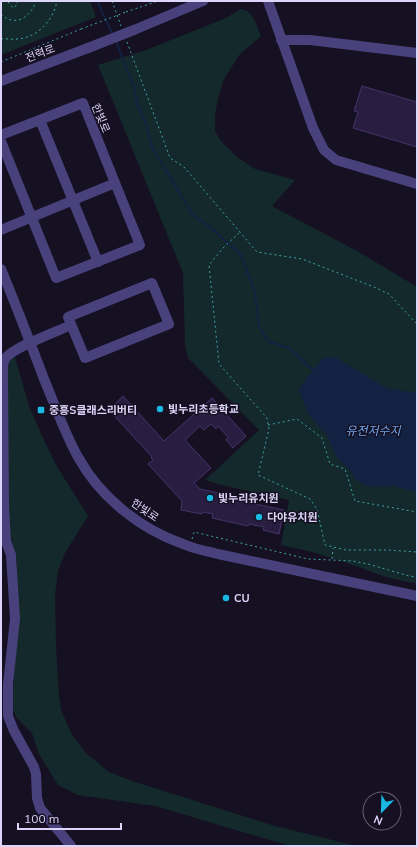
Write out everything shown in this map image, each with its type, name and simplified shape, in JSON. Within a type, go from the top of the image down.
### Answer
[{"type":"street","name":"전력로","points":[[1,81],[134,30],[203,1]]},
{"type":"street","points":[[268,1],[313,128],[324,150],[336,160],[417,184]]},
{"type":"street","points":[[281,40],[310,40],[417,53]]},
{"type":"street","name":"한빛로","points":[[1,135],[83,103],[140,245],[56,278],[1,141]]},
{"type":"street","points":[[40,120],[98,262]]},
{"type":"street","points":[[1,230],[115,183]]},
{"type":"street","name":"한빛로","points":[[1,269],[66,433],[78,458],[88,472],[128,515],[161,534],[190,547],[226,556],[417,596]]},
{"type":"street","points":[[152,283],[169,324],[85,358],[71,325],[68,317],[152,283]]},
{"type":"street","points":[[71,325],[9,354],[2,371],[4,507],[6,541],[11,555],[15,619],[8,684],[8,716],[14,731],[34,767],[36,774],[37,798],[40,808],[71,846]]},
{"type":"path","points":[[8,2],[13,8],[17,4],[17,1]]},
{"type":"path","points":[[1,14],[9,19],[15,20],[28,16],[36,1]]},
{"type":"path","points":[[1,39],[17,39],[30,36],[40,30],[49,22],[57,1]]},
{"type":"path","points":[[112,1],[123,31]]},
{"type":"path","points":[[1,62],[81,29],[158,1]]},
{"type":"path","points":[[125,38],[170,158],[184,167],[257,252],[302,259],[374,287],[389,294],[417,324]]},
{"type":"path","points":[[240,233],[224,247],[209,265],[219,364],[267,418],[269,429],[258,475],[310,500],[317,509],[325,546],[346,550],[417,552]]},
{"type":"path","points":[[268,425],[297,419],[322,438],[330,464],[345,469],[355,501],[417,512]]},
{"type":"path","points":[[190,547],[194,532],[308,558],[368,564],[417,577]]},
{"type":"path","points":[[332,560],[333,547]]},
{"type":"green space","points":[[1,1],[90,1],[96,17],[1,55]]},
{"type":"green space","points":[[240,9],[245,10],[251,15],[261,36],[240,54],[224,79],[215,114],[215,131],[221,141],[236,156],[255,169],[295,180],[272,206],[359,252],[417,287],[417,583],[384,576],[313,552],[281,545],[289,500],[205,480],[259,430],[188,358],[185,346],[183,273],[98,65],[146,50],[226,18]]},
{"type":"green space","points":[[15,357],[29,406],[43,438],[56,465],[88,516],[65,553],[58,571],[55,595],[59,696],[61,710],[72,735],[86,753],[109,772],[132,781],[275,826],[357,846],[290,846],[155,806],[78,795],[58,785],[39,754],[32,733],[16,717],[12,707],[17,633],[17,560],[10,534],[8,519],[7,374],[10,360]]},
{"type":"water","name":"유전저수지","points":[[335,357],[386,388],[417,393],[417,492],[393,486],[369,487],[355,479],[348,468],[337,458],[327,435],[308,414],[299,390],[323,358]]},
{"type":"building","points":[[362,86],[417,102],[417,147],[353,128],[358,112],[354,111]]},
{"type":"building","points":[[123,396],[164,441],[212,398],[246,436],[233,448],[226,440],[228,437],[218,426],[216,429],[211,424],[204,430],[200,426],[185,440],[211,468],[194,483],[200,489],[228,495],[227,498],[284,510],[279,534],[263,530],[264,527],[249,524],[248,526],[212,518],[213,514],[203,512],[202,514],[181,510],[182,501],[148,464],[153,460],[151,458],[152,457],[109,410]]},
{"type":"waterway","points":[[97,1],[113,35]]},
{"type":"waterway","points":[[116,41],[134,87],[137,104],[146,123],[152,147],[193,215],[209,226],[241,255],[255,293],[259,327],[268,341],[291,349],[313,370]]},
{"type":"place","name":"빛누리초등학교","points":[[160,409]]},
{"type":"place","name":"중흥S클래스리버티","points":[[41,410]]},
{"type":"place","name":"빛누리유치원","points":[[210,498]]},
{"type":"place","name":"다야유치원","points":[[259,517]]},
{"type":"place","name":"CU","points":[[226,598]]}]
